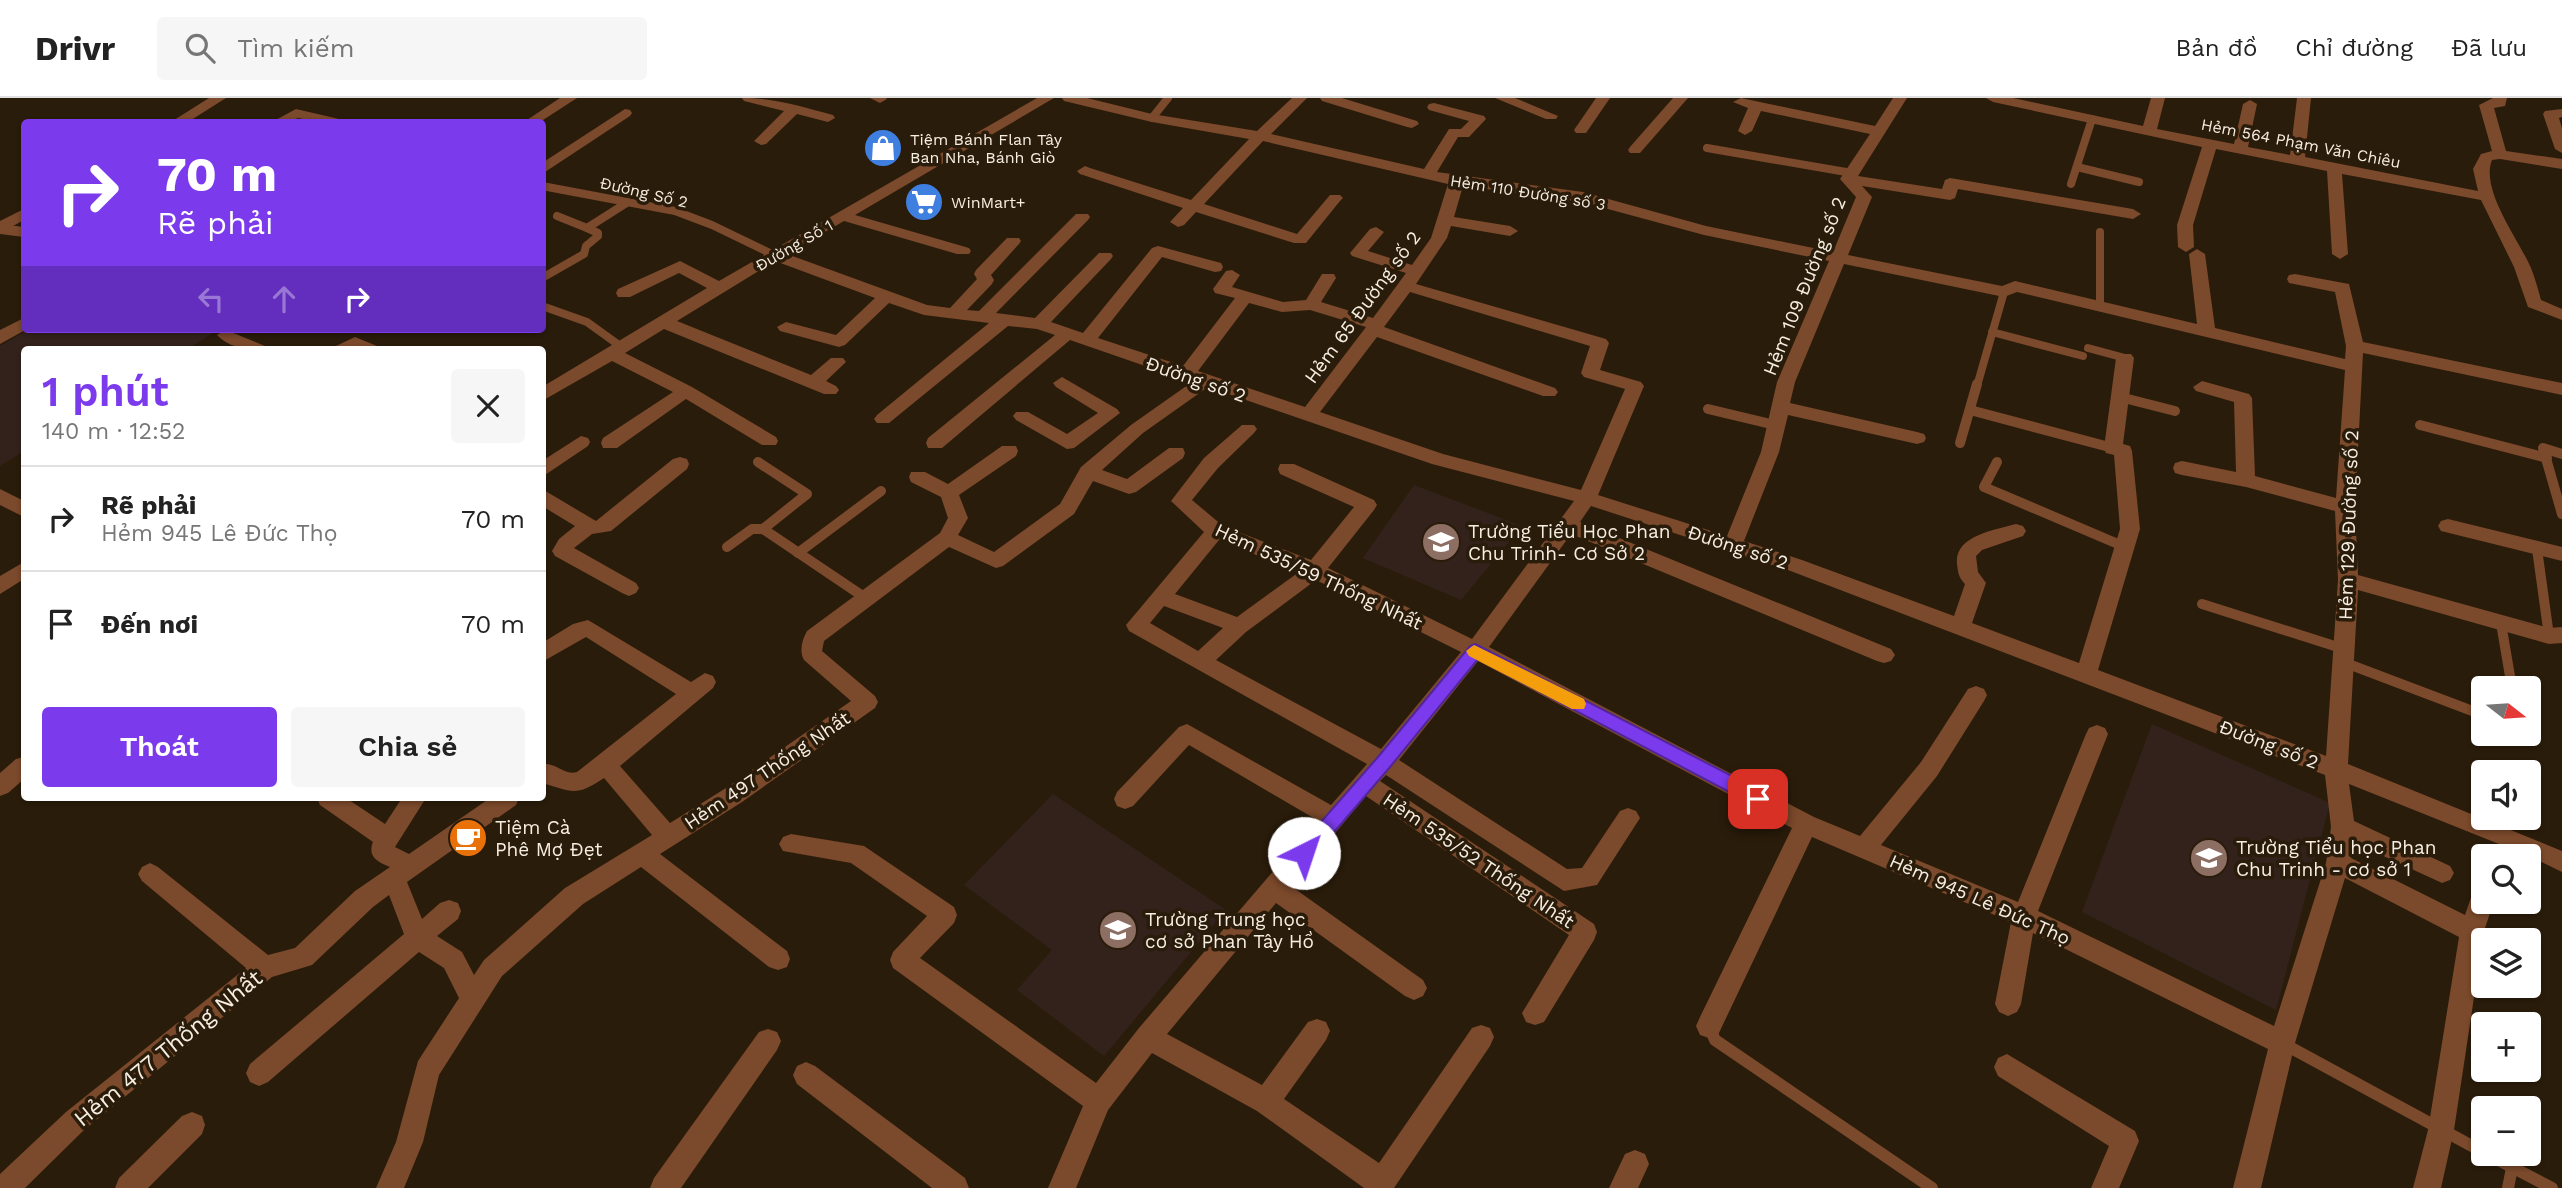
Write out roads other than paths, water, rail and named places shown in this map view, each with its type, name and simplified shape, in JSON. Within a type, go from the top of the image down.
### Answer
[{"type":"street","points":[[182,119],[219,98]]},
{"type":"street","points":[[536,119],[570,98]]},
{"type":"street","points":[[749,98],[828,118]]},
{"type":"street","name":"Đường Số 1","points":[[546,393],[666,323],[774,255],[1047,98]]},
{"type":"street","points":[[1069,98],[1152,118],[1260,136]]},
{"type":"street","points":[[1178,222],[1300,98]]},
{"type":"street","points":[[1327,98],[1412,124]]},
{"type":"street","points":[[1502,98],[1551,116]]},
{"type":"street","points":[[1581,130],[1603,98]]},
{"type":"street","points":[[1635,150],[1681,98]]},
{"type":"street","name":"Hẻm 109 Đường số 2","points":[[1733,545],[1770,452],[1786,382],[1836,258],[1864,197],[1850,176],[1899,98]]},
{"type":"street","name":"Hẻm 564 Phạm Văn Chiêu","points":[[1993,98],[2149,132],[2487,197]]},
{"type":"street","points":[[2149,132],[2158,98]]},
{"type":"street","points":[[2297,160],[2304,98]]},
{"type":"street","points":[[2500,98],[2500,103],[2486,105],[2500,154]]},
{"type":"street","points":[[1740,102],[1766,104],[1878,131]]},
{"type":"street","points":[[1745,131],[1766,104]]},
{"type":"street","points":[[2240,149],[2250,104]]},
{"type":"street","points":[[1428,174],[1454,132],[1464,134],[1479,119],[1434,107]]},
{"type":"street","points":[[761,141],[795,108]]},
{"type":"street","points":[[285,119],[296,113],[321,119]]},
{"type":"street","points":[[546,167],[625,113]]},
{"type":"street","points":[[2556,113],[2562,149]]},
{"type":"street","name":"Hẻm 110 Đường số 3","points":[[1260,136],[1457,181],[1583,197],[1703,230],[2004,292],[2015,286],[2354,367]]},
{"type":"street","points":[[2207,332],[2185,225],[2211,144]]},
{"type":"street","points":[[2562,164],[2500,154],[2486,157],[2481,169],[2487,197],[2522,267],[2535,303],[2562,315]]},
{"type":"street","points":[[2334,167],[2340,254]]},
{"type":"street","points":[[1085,171],[1300,240],[1335,198]]},
{"type":"street","points":[[1850,176],[1950,195],[1950,183],[2133,215]]},
{"type":"street","name":"Hẻm 65 Đường số 2","points":[[1308,416],[1439,238],[1457,181]]},
{"type":"street","points":[[0,228],[21,216]]},
{"type":"street","points":[[842,216],[963,251]]},
{"type":"street","points":[[982,318],[1082,217]]},
{"type":"street","points":[[1445,220],[1510,231]]},
{"type":"street","points":[[0,228],[21,232]]},
{"type":"street","points":[[1376,232],[1358,253],[1416,271]]},
{"type":"street","points":[[954,314],[986,280],[982,274],[1013,241]]},
{"type":"street","points":[[935,443],[1077,338],[1158,251],[1215,267]]},
{"type":"street","name":"Đường số 2","points":[[774,255],[924,310],[1039,324],[1194,379],[1438,459],[1587,498],[1795,565],[2336,769],[2562,862]]},
{"type":"street","points":[[1039,324],[1105,256]]},
{"type":"street","points":[[624,293],[680,266],[720,289]]},
{"type":"street","points":[[1232,275],[1222,289],[1282,306],[1311,305],[1549,392]]},
{"type":"street","points":[[1311,305],[1328,278]]},
{"type":"street","name":"Hẻm 129 Đường số 2","points":[[2247,1188],[2282,1043],[2338,863],[2343,827],[2336,769],[2348,580],[2345,507],[2355,346],[2343,288],[2295,279]]},
{"type":"street","points":[[1062,1188],[1099,1101],[1148,1037],[1364,782],[1384,762],[1475,650],[1587,498],[1635,386],[1590,373],[1600,343],[1406,286]]},
{"type":"street","points":[[786,327],[839,341],[886,296]]},
{"type":"street","points":[[918,477],[949,493],[958,518],[947,538],[996,561],[1067,509],[1088,472],[1194,379],[1245,296]]},
{"type":"street","points":[[883,419],[1004,320]]},
{"type":"street","points":[[666,323],[822,386],[837,362]]},
{"type":"street","points":[[0,338],[21,325]]},
{"type":"street","points":[[226,335],[250,346]]},
{"type":"street","points":[[2355,346],[2562,388]]},
{"type":"street","points":[[618,351],[769,441]]},
{"type":"street","points":[[2086,675],[2130,529],[2123,451],[2113,448],[2125,358]]},
{"type":"street","points":[[1062,383],[1136,429]]},
{"type":"street","points":[[2202,387],[2243,398],[2246,480]]},
{"type":"street","points":[[610,443],[686,391]]},
{"type":"street","points":[[1780,407],[1917,438]]},
{"type":"street","points":[[1022,416],[1067,443],[1111,412]]},
{"type":"street","name":"Hẻm 535/59 Thống Nhất","points":[[1248,429],[1211,463],[1181,501],[1216,531],[1315,570],[1475,650]]},
{"type":"street","points":[[546,468],[581,442]]},
{"type":"street","points":[[949,493],[1009,451]]},
{"type":"street","points":[[1088,472],[1129,487],[1176,453]]},
{"type":"street","points":[[546,499],[589,526],[604,526],[680,464]]},
{"type":"street","points":[[2182,468],[2246,480],[2345,507]]},
{"type":"street","points":[[1200,662],[1239,626],[1315,570],[1367,505],[1287,469]]},
{"type":"street","points":[[0,496],[21,508]]},
{"type":"street","points":[[1567,525],[1884,655]]},
{"type":"street","points":[[589,526],[566,544],[562,551],[629,588]]},
{"type":"street","points":[[2448,526],[2562,554]]},
{"type":"street","points":[[1216,531],[1136,625],[1384,762],[1564,880],[1588,878],[1628,818]]},
{"type":"street","points":[[1960,627],[1976,583],[1968,574],[1966,554],[1975,545],[2016,531]]},
{"type":"street","name":"Hẻm 497 Thống Nhất","points":[[390,1188],[409,1142],[426,1070],[493,968],[574,896],[734,795],[867,702],[811,654],[814,637],[864,597],[947,538]]},
{"type":"street","points":[[0,586],[21,571]]},
{"type":"street","points":[[2348,580],[2501,623],[2555,635]]},
{"type":"street","points":[[1162,597],[1239,626]]},
{"type":"street","points":[[546,651],[580,630],[588,628],[699,687],[578,783],[563,782],[546,773]]},
{"type":"street","name":"Hẻm 945 Lê Đức Thọ","points":[[1475,650],[1806,824],[2024,916],[2282,1043]]},
{"type":"street","points":[[1865,848],[1929,769],[1976,695]]},
{"type":"street","points":[[1125,799],[1187,733],[1335,819]]},
{"type":"street","points":[[2008,1004],[2024,916],[2097,734]]},
{"type":"street","points":[[605,764],[668,837]]},
{"type":"street","points":[[0,786],[21,768]]},
{"type":"street","name":"Hẻm 535/52 Thống Nhất","points":[[1364,782],[1585,932],[1535,1013]]},
{"type":"street","points":[[332,801],[387,838]]},
{"type":"street","points":[[413,801],[387,838],[383,853],[402,872],[417,937],[453,960],[473,998]]},
{"type":"street","name":"Hẻm 477 Thống Nhất","points":[[5,1188],[75,1121],[265,968],[303,957],[364,899],[505,801]]},
{"type":"street","points":[[1709,1026],[1806,824]]},
{"type":"street","points":[[2343,827],[2442,873]]},
{"type":"street","points":[[791,844],[856,853],[945,915],[902,960],[1099,1101]]},
{"type":"street","points":[[642,853],[778,959]]},
{"type":"street","points":[[2338,863],[2471,930]]},
{"type":"street","points":[[150,874],[265,968]]},
{"type":"street","points":[[1274,888],[1413,988]]},
{"type":"street","points":[[259,1073],[449,911]]},
{"type":"street","points":[[2427,1188],[2441,1130],[2471,937]]},
{"type":"street","points":[[1266,1102],[1317,1031]]},
{"type":"street","points":[[1148,1037],[1266,1102],[1380,1185],[1481,1037]]},
{"type":"street","points":[[664,1188],[768,1041]]},
{"type":"street","points":[[2007,1067],[2125,1141],[2105,1188]]},
{"type":"street","points":[[806,1075],[955,1188]]},
{"type":"street","points":[[129,1188],[192,1125]]},
{"type":"lane","points":[[1152,118],[1168,98]]},
{"type":"lane","points":[[2071,184],[2092,119]]},
{"type":"lane","points":[[1707,148],[1850,176]]},
{"type":"lane","points":[[2077,167],[2139,182]]},
{"type":"lane","name":"Đường Số 2","points":[[546,187],[675,211],[712,225],[774,255]]},
{"type":"lane","points":[[587,229],[628,202]]},
{"type":"lane","points":[[546,276],[584,254],[586,246],[598,236],[598,233],[557,216]]},
{"type":"lane","points":[[2100,232],[2100,307]]},
{"type":"lane","points":[[1961,443],[2004,292]]},
{"type":"lane","points":[[546,307],[581,318],[618,351]]},
{"type":"lane","points":[[1992,332],[2125,358]]},
{"type":"lane","points":[[2120,397],[2175,411]]},
{"type":"lane","points":[[1708,409],[1775,425]]},
{"type":"lane","points":[[1970,410],[2113,448]]},
{"type":"lane","points":[[2420,425],[2547,458]]},
{"type":"lane","points":[[2562,454],[2543,448],[2562,514]]},
{"type":"lane","points":[[758,461],[807,494],[763,529]]},
{"type":"lane","points":[[1997,462],[1984,487],[2125,547]]},
{"type":"lane","points":[[798,553],[881,491]]},
{"type":"lane","points":[[727,547],[752,528],[763,529],[864,597]]},
{"type":"lane","points":[[2537,549],[2555,635]]},
{"type":"lane","points":[[2203,604],[2343,655],[2471,710]]},
{"type":"lane","points":[[2501,623],[2510,676]]},
{"type":"lane","points":[[1709,1026],[1714,1040],[1932,1188]]},
{"type":"lane","name":"Hẻm 945 Lê Đức Thọ","points":[[2282,1043],[2471,1146]]},
{"type":"lane","name":"Hẻm 945 Lê Đức Thọ","points":[[2508,1166],[2552,1188]]},
{"type":"lane","points":[[2508,1188],[2512,1168]]},
{"type":"place","name":"Tiệm Bánh Flan Tây Ban Nha, Bánh Giò","points":[[883,148]]},
{"type":"place","name":"WinMart+","points":[[924,202]]},
{"type":"place","name":"Trường Tiểu Học Phan Chu Trinh- Cơ Sở 2","points":[[1441,542]]},
{"type":"place","name":"Tiệm Cà Phê Mợ Đẹt","points":[[468,838]]},
{"type":"place","name":"Trường Tiểu học Phan Chu Trinh - cơ sở 1","points":[[2209,858]]},
{"type":"place","name":"Trường Trung học cơ sở Phan Tây Hồ","points":[[1118,930]]}]
